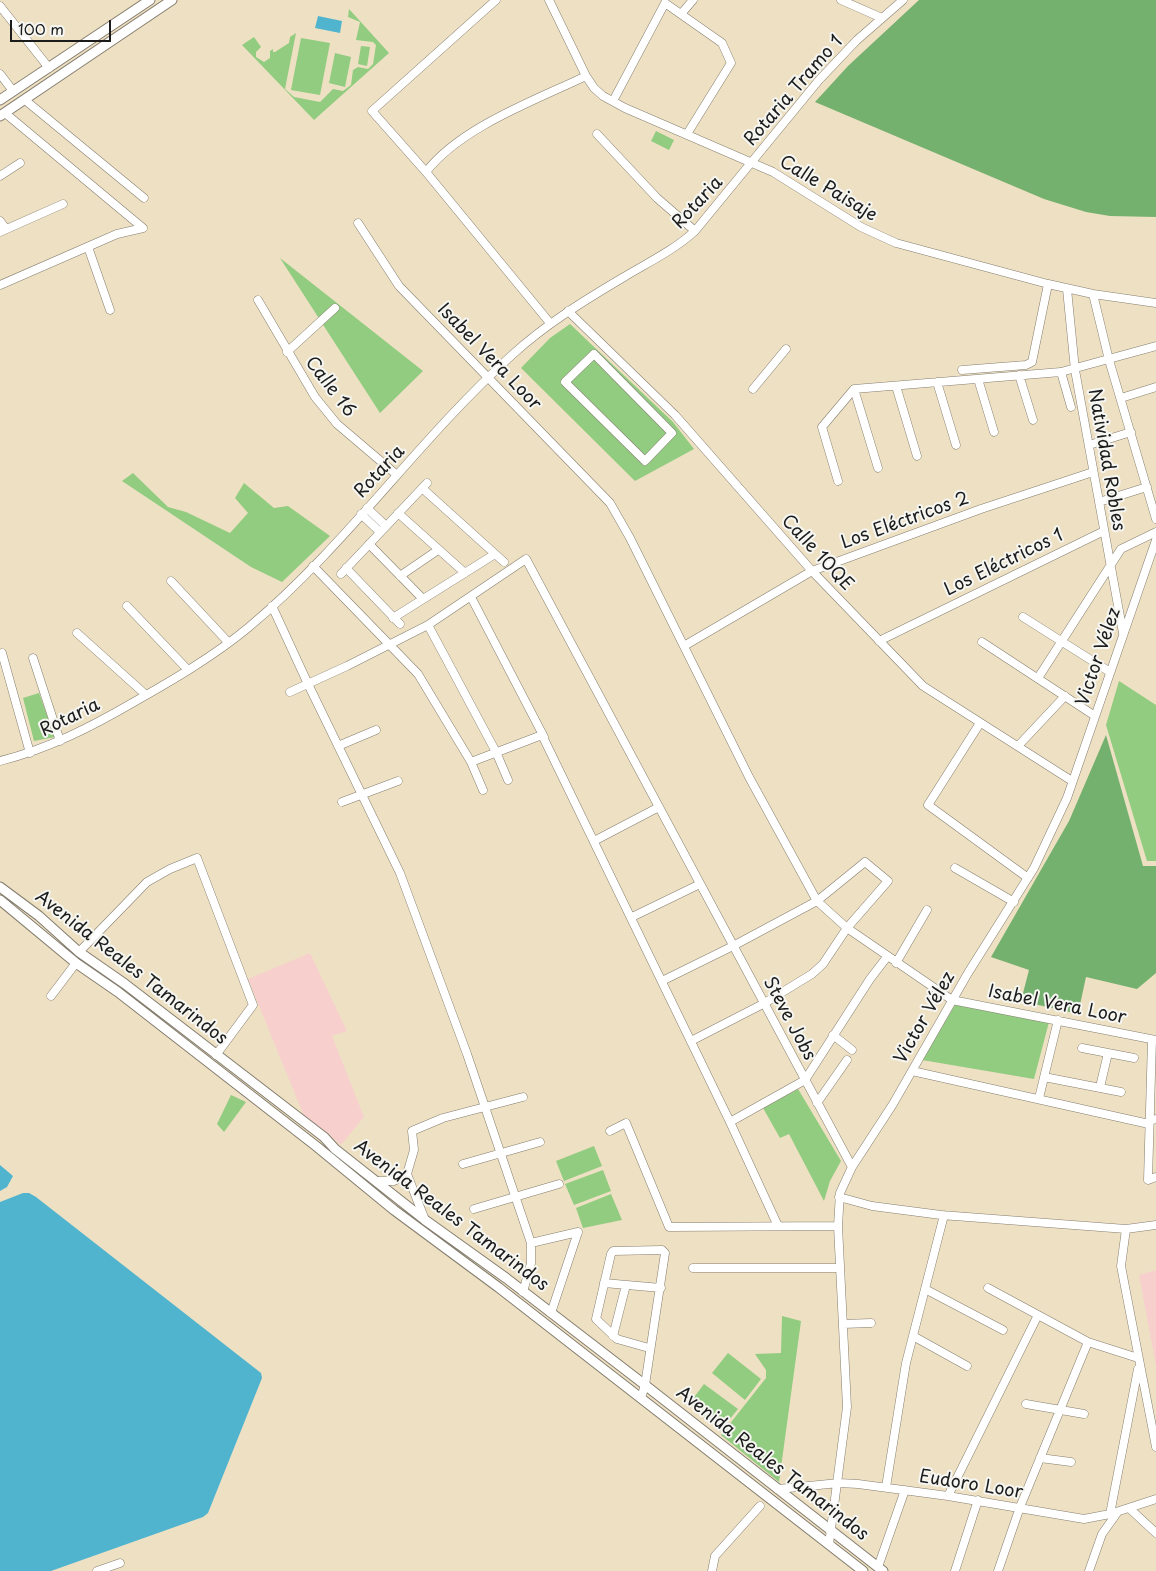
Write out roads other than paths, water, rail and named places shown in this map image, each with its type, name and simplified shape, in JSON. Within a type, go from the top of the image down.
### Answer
[{"type":"main road","points":[[0,100],[150,0]]},
{"type":"main road","points":[[2,115],[172,0]]},
{"type":"main road","points":[[37,76],[44,86]]},
{"type":"main road","name":"Avenida Reales Tamarindos","points":[[0,886],[79,952],[125,984],[235,1068],[426,1220],[643,1383],[880,1569]]},
{"type":"main road","name":"Avenida Reales Tamarindos","points":[[0,900],[76,963],[118,992],[394,1210],[498,1287],[863,1571]]},
{"type":"main road","points":[[21,917],[28,908]]},
{"type":"main road","points":[[228,1077],[235,1068]]},
{"type":"street","points":[[496,0],[372,111],[426,172],[550,324]]},
{"type":"street","name":"Calle Paisaje","points":[[549,0],[586,76],[594,88],[613,102],[753,163],[790,182],[861,227],[896,243],[1067,289],[1156,302]]},
{"type":"street","points":[[681,14],[693,0]]},
{"type":"street","points":[[842,0],[882,18]]},
{"type":"street","name":"Rotaria Tramo 1","points":[[753,163],[823,75],[903,0]]},
{"type":"street","points":[[613,102],[665,3],[722,43],[732,63],[687,134]]},
{"type":"street","points":[[0,6],[49,68]]},
{"type":"street","points":[[0,74],[14,91]]},
{"type":"street","points":[[426,172],[449,147],[469,133],[586,76]]},
{"type":"street","points":[[25,100],[144,198]]},
{"type":"street","points":[[0,285],[117,234],[144,228],[2,115]]},
{"type":"street","points":[[597,134],[657,198],[695,231]]},
{"type":"street","points":[[0,176],[20,163]]},
{"type":"street","name":"Rotaria","points":[[0,761],[30,753],[60,740],[146,695],[188,670],[228,642],[272,606],[313,566],[488,377],[523,345],[568,311],[673,249],[695,231],[753,163]]},
{"type":"street","points":[[0,221],[3,231],[63,204]]},
{"type":"street","name":"Isabel Vera Loor","points":[[358,223],[399,286],[610,503],[749,777],[817,901],[847,928],[952,1000],[1154,1040]]},
{"type":"street","points":[[88,247],[110,310]]},
{"type":"street","points":[[962,370],[1026,365],[1032,362],[1048,284]]},
{"type":"street","name":"Natividad Robles","points":[[1067,289],[1075,370],[1123,635]]},
{"type":"street","points":[[1093,294],[1109,360],[1156,519]]},
{"type":"street","name":"Calle 16","points":[[258,300],[286,352],[315,397],[337,424],[397,475]]},
{"type":"street","points":[[286,352],[334,308]]},
{"type":"street","name":"Calle 10QE","points":[[568,311],[675,416],[812,571],[923,686],[1072,781]]},
{"type":"street","points":[[838,481],[822,427],[854,389],[1061,372],[1075,370],[1156,346]]},
{"type":"street","points":[[753,389],[786,349]]},
{"type":"street","points":[[594,354],[672,433],[645,461],[565,382],[594,354]]},
{"type":"street","points":[[1061,372],[1071,407]]},
{"type":"street","points":[[1019,375],[1033,420]]},
{"type":"street","points":[[978,379],[994,432]]},
{"type":"street","points":[[937,382],[956,445]]},
{"type":"street","points":[[896,386],[917,456]]},
{"type":"street","points":[[1121,398],[1156,387]]},
{"type":"street","points":[[854,389],[878,468]]},
{"type":"street","points":[[1089,445],[1131,432]]},
{"type":"street","name":"Los Eléctricos 2","points":[[684,646],[812,571],[981,509],[1093,472]]},
{"type":"street","points":[[400,624],[344,571],[424,485],[504,562]]},
{"type":"street","points":[[1099,502],[1147,487]]},
{"type":"street","points":[[364,511],[383,529]]},
{"type":"street","points":[[398,513],[464,573]]},
{"type":"street","name":"Los Eléctricos 1","points":[[879,641],[1104,531]]},
{"type":"street","points":[[1038,678],[1121,549],[1156,532]]},
{"type":"street","name":"Victor Vélez","points":[[829,1544],[839,1483],[848,1398],[838,1226],[839,1198],[852,1167],[912,1071],[952,1000],[1014,902],[1059,817],[1156,540]]},
{"type":"street","points":[[369,544],[423,599]]},
{"type":"street","points":[[400,576],[438,550]]},
{"type":"street","points":[[393,618],[495,554]]},
{"type":"street","name":"Steve Jobs","points":[[471,597],[526,560],[852,1167]]},
{"type":"street","points":[[313,566],[422,678],[471,762],[482,790]]},
{"type":"street","points":[[171,581],[228,642]]},
{"type":"street","points":[[290,692],[428,625],[471,597],[632,917],[778,1226]]},
{"type":"street","points":[[127,606],[188,670]]},
{"type":"street","points":[[272,606],[404,881],[485,1107],[530,1243],[531,1263],[523,1292]]},
{"type":"street","points":[[1023,617],[1110,672]]},
{"type":"street","points":[[428,625],[496,752],[508,780]]},
{"type":"street","points":[[77,634],[146,695]]},
{"type":"street","points":[[982,642],[1095,716]]},
{"type":"street","points":[[0,654],[2,653],[30,753]]},
{"type":"street","points":[[33,658],[60,740]]},
{"type":"street","points":[[1018,746],[1065,696]]},
{"type":"street","points":[[980,723],[928,805],[1028,878]]},
{"type":"street","points":[[338,746],[376,730]]},
{"type":"street","points":[[471,762],[542,735]]},
{"type":"street","points":[[342,802],[398,781]]},
{"type":"street","points":[[594,841],[659,807]]},
{"type":"street","points":[[79,952],[147,882],[170,869],[197,858],[253,1005],[216,1055]]},
{"type":"street","points":[[662,981],[817,901],[866,862],[888,881],[847,928],[824,964],[763,1004],[691,1041]]},
{"type":"street","points":[[955,868],[1014,902]]},
{"type":"street","points":[[632,917],[700,884]]},
{"type":"street","points":[[896,963],[927,910]]},
{"type":"street","points":[[730,1122],[804,1080],[870,979],[887,957]]},
{"type":"street","points":[[51,996],[76,963]]},
{"type":"street","points":[[1039,1098],[1058,1020]]},
{"type":"street","points":[[833,1036],[852,1050]]},
{"type":"street","points":[[1154,1040],[1148,1180],[1156,1177]]},
{"type":"street","points":[[1082,1048],[1134,1058]]},
{"type":"street","points":[[1100,1087],[1108,1053]]},
{"type":"street","points":[[818,1103],[847,1060]]},
{"type":"street","points":[[912,1071],[1151,1122]]},
{"type":"street","points":[[1044,1077],[1121,1092]]},
{"type":"street","points":[[426,1220],[407,1174],[414,1150],[412,1131],[443,1118],[523,1097]]},
{"type":"street","points":[[610,1131],[626,1124],[668,1227],[838,1226]]},
{"type":"street","points":[[463,1164],[540,1142]]},
{"type":"street","points":[[376,1181],[394,1180],[407,1174]]},
{"type":"street","points":[[474,1208],[559,1184]]},
{"type":"street","points":[[839,1198],[872,1206],[944,1215],[1126,1229],[1156,1225]]},
{"type":"street","points":[[394,1210],[401,1200]]},
{"type":"street","points":[[886,1487],[906,1363],[944,1215]]},
{"type":"street","points":[[1126,1229],[1121,1266],[1156,1447]]},
{"type":"street","points":[[530,1243],[578,1232],[551,1313]]},
{"type":"street","points":[[641,1398],[661,1288],[665,1254],[662,1250],[612,1252],[596,1319],[613,1336],[649,1348]]},
{"type":"street","points":[[693,1268],[840,1268]]},
{"type":"street","points":[[604,1283],[661,1288]]},
{"type":"street","points":[[613,1336],[626,1285]]},
{"type":"street","points":[[988,1288],[1088,1344],[1138,1361]]},
{"type":"street","points":[[925,1289],[1003,1330]]},
{"type":"street","points":[[948,1496],[1037,1317]]},
{"type":"street","points":[[843,1324],[871,1323]]},
{"type":"street","points":[[912,1336],[968,1366]]},
{"type":"street","points":[[998,1571],[1020,1507],[1088,1344]]},
{"type":"street","points":[[1110,1514],[1138,1361]]},
{"type":"street","points":[[1026,1404],[1084,1414]]},
{"type":"street","points":[[1040,1458],[1071,1462]]},
{"type":"street","name":"Eudoro Loor","points":[[778,1489],[839,1483],[886,1487],[1084,1518],[1110,1514],[1156,1499]]},
{"type":"street","points":[[880,1569],[905,1490]]},
{"type":"street","points":[[954,1571],[978,1500]]},
{"type":"street","points":[[712,1571],[715,1556],[760,1506]]},
{"type":"street","points":[[1129,1508],[1156,1533]]},
{"type":"street","points":[[1089,1571],[1102,1534],[1118,1511]]},
{"type":"street","points":[[1084,1518],[1101,1524],[1102,1534]]},
{"type":"street","points":[[97,1571],[120,1563]]},
{"type":"water","points":[[318,16],[342,21],[340,33],[315,28]]},
{"type":"water","points":[[0,1165],[13,1176],[7,1187],[0,1191]]},
{"type":"water","points":[[23,1193],[29,1193],[36,1197],[261,1373],[262,1378],[208,1513],[203,1517],[51,1571],[0,1571],[0,1202]]}]
